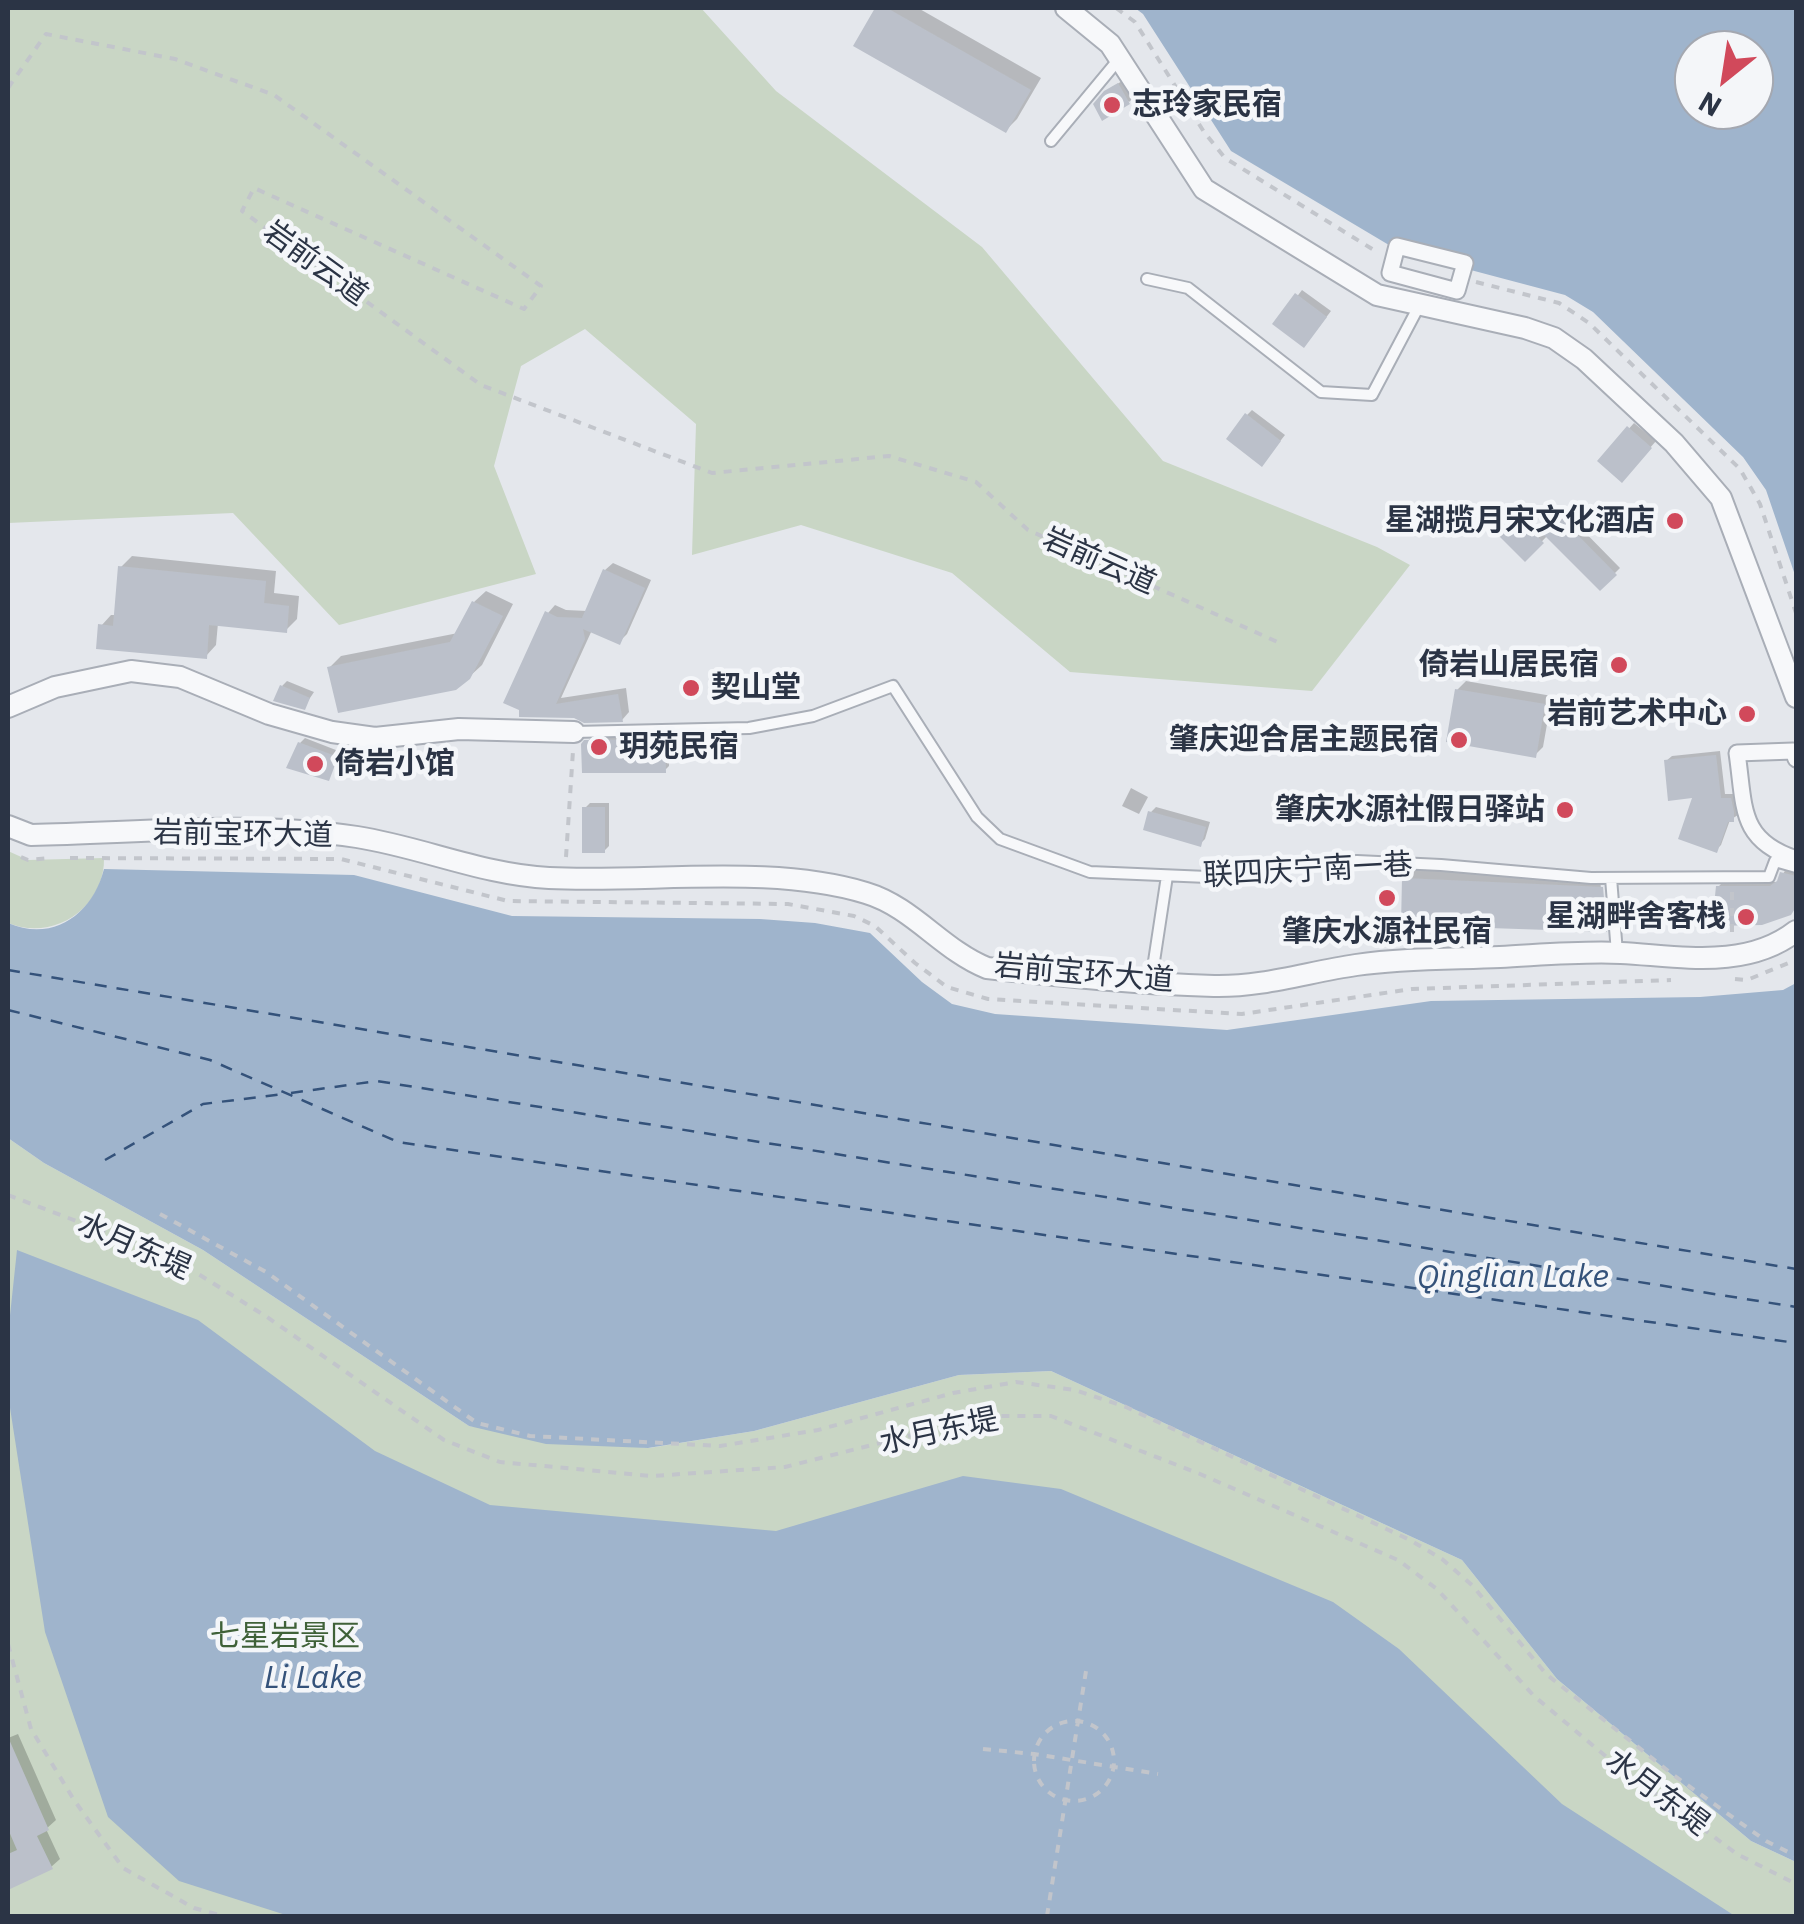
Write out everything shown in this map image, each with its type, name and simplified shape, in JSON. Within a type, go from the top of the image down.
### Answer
[{"type":"street","points":[[1066,8],[1110,44],[1204,189],[1377,295],[1554,338],[1584,358],[1674,442],[1722,498],[1796,697]]},
{"type":"street","points":[[1397,246],[1465,263],[1458,291],[1390,273],[1397,246]]},
{"type":"street","points":[[8,707],[55,687],[131,672],[180,677],[269,714],[332,732],[375,738],[460,730],[574,732]]},
{"type":"street","points":[[1796,759],[1792,750],[1737,752],[1748,826],[1772,851],[1796,863]]},
{"type":"street","name":"岩前宝环大道","points":[[8,826],[32,835],[286,830],[358,838],[507,873],[564,878],[782,879],[847,888],[892,902],[962,958],[987,968],[1215,986],[1260,984],[1359,964],[1617,952],[1692,958],[1733,956],[1760,952],[1796,931]]},
{"type":"lane","points":[[1051,142],[1119,59]]},
{"type":"lane","points":[[1147,279],[1188,288],[1321,392],[1372,395],[1419,305]]},
{"type":"lane","name":"联四庆宁南一巷","points":[[574,732],[748,728],[813,716],[892,686],[977,817],[1000,839],[1090,872],[1231,878],[1295,866],[1357,862],[1611,878],[1768,877],[1775,861],[1796,863]]},
{"type":"lane","points":[[1151,981],[1168,876]]},
{"type":"lane","points":[[1611,878],[1617,952]]},
{"type":"path","name":"岩前云道","points":[[8,88],[46,34],[175,59],[274,95],[540,286],[524,309],[254,188],[242,211],[481,385],[712,473],[889,456],[976,482],[1028,530],[1282,644]]},
{"type":"path","points":[[564,878],[574,732]]},
{"type":"path","points":[[1732,877],[1733,956]]},
{"type":"path","name":"水月东堤","points":[[8,1196],[171,1257],[267,1317],[444,1440],[500,1462],[652,1476],[785,1467],[987,1416],[1051,1416],[1200,1474],[1398,1560],[1438,1589],[1534,1696],[1609,1759],[1737,1854],[1796,1884]]},
{"type":"path","points":[[160,1214],[266,1272],[476,1423],[530,1436],[720,1446],[818,1430],[953,1393],[1016,1382],[1075,1390],[1126,1407],[1410,1540],[1442,1559],[1472,1586],[1546,1674],[1672,1774],[1766,1841],[1796,1856]]},
{"type":"path","points":[[8,1644],[31,1728],[74,1800],[124,1868],[194,1908],[222,1916]]},
{"type":"path","points":[[1047,1916],[1086,1671]]},
{"type":"path","points":[[1080,1722],[1092,1726],[1110,1743],[1114,1768],[1102,1791],[1090,1798],[1064,1801],[1043,1788],[1034,1766],[1034,1754],[1046,1732],[1056,1725],[1080,1722]]},
{"type":"path","points":[[983,1749],[1158,1774]]},
{"type":"green space","points":[[8,8],[701,8],[776,91],[982,247],[1163,461],[1377,547],[1410,565],[1312,691],[1070,672],[952,573],[801,525],[692,555],[696,424],[585,329],[521,366],[494,466],[536,574],[339,625],[233,513],[8,523]]},
{"type":"green space","points":[[8,851],[28,860],[104,858],[102,876],[86,906],[73,916],[42,928],[25,928],[8,923]]},
{"type":"green space","name":"Li Lake","points":[[8,1138],[44,1163],[203,1250],[469,1426],[649,1448],[754,1431],[959,1375],[1051,1371],[1462,1560],[1557,1679],[1751,1841],[1796,1862],[1796,1916],[8,1916]]},
{"type":"water","points":[[1135,8],[1796,8],[1796,578],[1766,490],[1743,457],[1593,312],[1565,295],[1399,251],[1231,151],[1143,14]]},
{"type":"water","name":"Qinglian Lake","points":[[104,869],[354,875],[512,916],[815,923],[870,933],[922,982],[952,1004],[995,1014],[1227,1030],[1431,1001],[1700,997],[1783,990],[1796,983],[1796,1862],[1751,1841],[1557,1679],[1462,1560],[1051,1371],[959,1375],[754,1431],[648,1448],[546,1444],[469,1426],[203,1250],[44,1163],[8,1138],[8,923],[41,929],[69,920],[91,899]]},
{"type":"water","name":"Li Lake","points":[[17,1250],[198,1320],[375,1451],[490,1505],[776,1531],[963,1476],[1061,1489],[1333,1602],[1399,1649],[1562,1804],[1735,1916],[289,1916],[179,1881],[108,1817],[45,1632],[8,1395],[8,1334]]},
{"type":"building","points":[[875,8],[887,8],[1031,90],[1006,133],[853,46]]},
{"type":"building","name":"志玲家民宿","points":[[1118,83],[1130,104],[1102,121],[1093,104]]},
{"type":"building","points":[[1295,293],[1327,317],[1304,348],[1272,324]]},
{"type":"building","points":[[1245,413],[1281,441],[1262,467],[1226,439]]},
{"type":"building","points":[[1627,426],[1652,448],[1622,483],[1597,461]]},
{"type":"building","points":[[1509,509],[1544,543],[1525,562],[1491,528]]},
{"type":"building","points":[[1560,517],[1617,575],[1600,591],[1543,534]]},
{"type":"building","points":[[118,566],[266,581],[264,603],[289,606],[287,633],[209,625],[207,659],[96,649],[98,624],[113,626]]},
{"type":"building","points":[[603,569],[645,588],[620,645],[583,629],[585,639],[556,704],[618,694],[623,722],[519,717],[519,710],[503,703],[545,611],[557,617],[582,618]]},
{"type":"building","points":[[472,601],[503,616],[470,679],[456,690],[338,713],[327,667],[450,642]]},
{"type":"building","points":[[280,685],[310,698],[305,710],[273,701]]},
{"type":"building","points":[[1455,689],[1545,704],[1536,758],[1446,742]]},
{"type":"building","points":[[665,739],[666,773],[582,773],[584,740]]},
{"type":"building","points":[[298,742],[338,757],[329,781],[286,768]]},
{"type":"building","points":[[1716,755],[1721,798],[1731,798],[1734,812],[1734,822],[1728,822],[1717,853],[1678,839],[1692,798],[1668,801],[1664,760]]},
{"type":"building","points":[[582,807],[605,807],[605,853],[582,853]]},
{"type":"building","points":[[1148,811],[1206,827],[1201,847],[1143,830]]},
{"type":"building","points":[[1780,872],[1796,876],[1796,907],[1791,915],[1762,925],[1712,926],[1716,886],[1770,886]]},
{"type":"building","points":[[1402,878],[1603,887],[1607,932],[1401,925]]},
{"type":"building","points":[[8,1737],[49,1830],[37,1836],[53,1869],[8,1890],[8,1854],[17,1850],[8,1829]]},
{"type":"ferry route","points":[[8,970],[1796,1269]]},
{"type":"ferry route","points":[[8,1010],[210,1060],[398,1142],[1796,1343]]},
{"type":"ferry route","points":[[291,1093],[377,1081],[1796,1307]]},
{"type":"ferry route","points":[[105,1160],[203,1104],[283,1094]]},
{"type":"place","name":"志玲家民宿","points":[[1112,105]]},
{"type":"place","name":"星湖揽月宋文化酒店","points":[[1675,521]]},
{"type":"place","name":"倚岩山居民宿","points":[[1619,665]]},
{"type":"place","name":"契山堂","points":[[691,688]]},
{"type":"place","name":"岩前艺术中心","points":[[1747,714]]},
{"type":"place","name":"肇庆迎合居主题民宿","points":[[1459,740]]},
{"type":"place","name":"玥苑民宿","points":[[599,747]]},
{"type":"place","name":"倚岩小馆","points":[[315,764]]},
{"type":"place","name":"肇庆水源社假日驿站","points":[[1565,810]]},
{"type":"place","name":"肇庆水源社民宿","points":[[1387,898]]},
{"type":"place","name":"星湖畔舍客栈","points":[[1746,917]]},
{"type":"park label","name":"七星岩景区","points":[[285,1637]]}]
